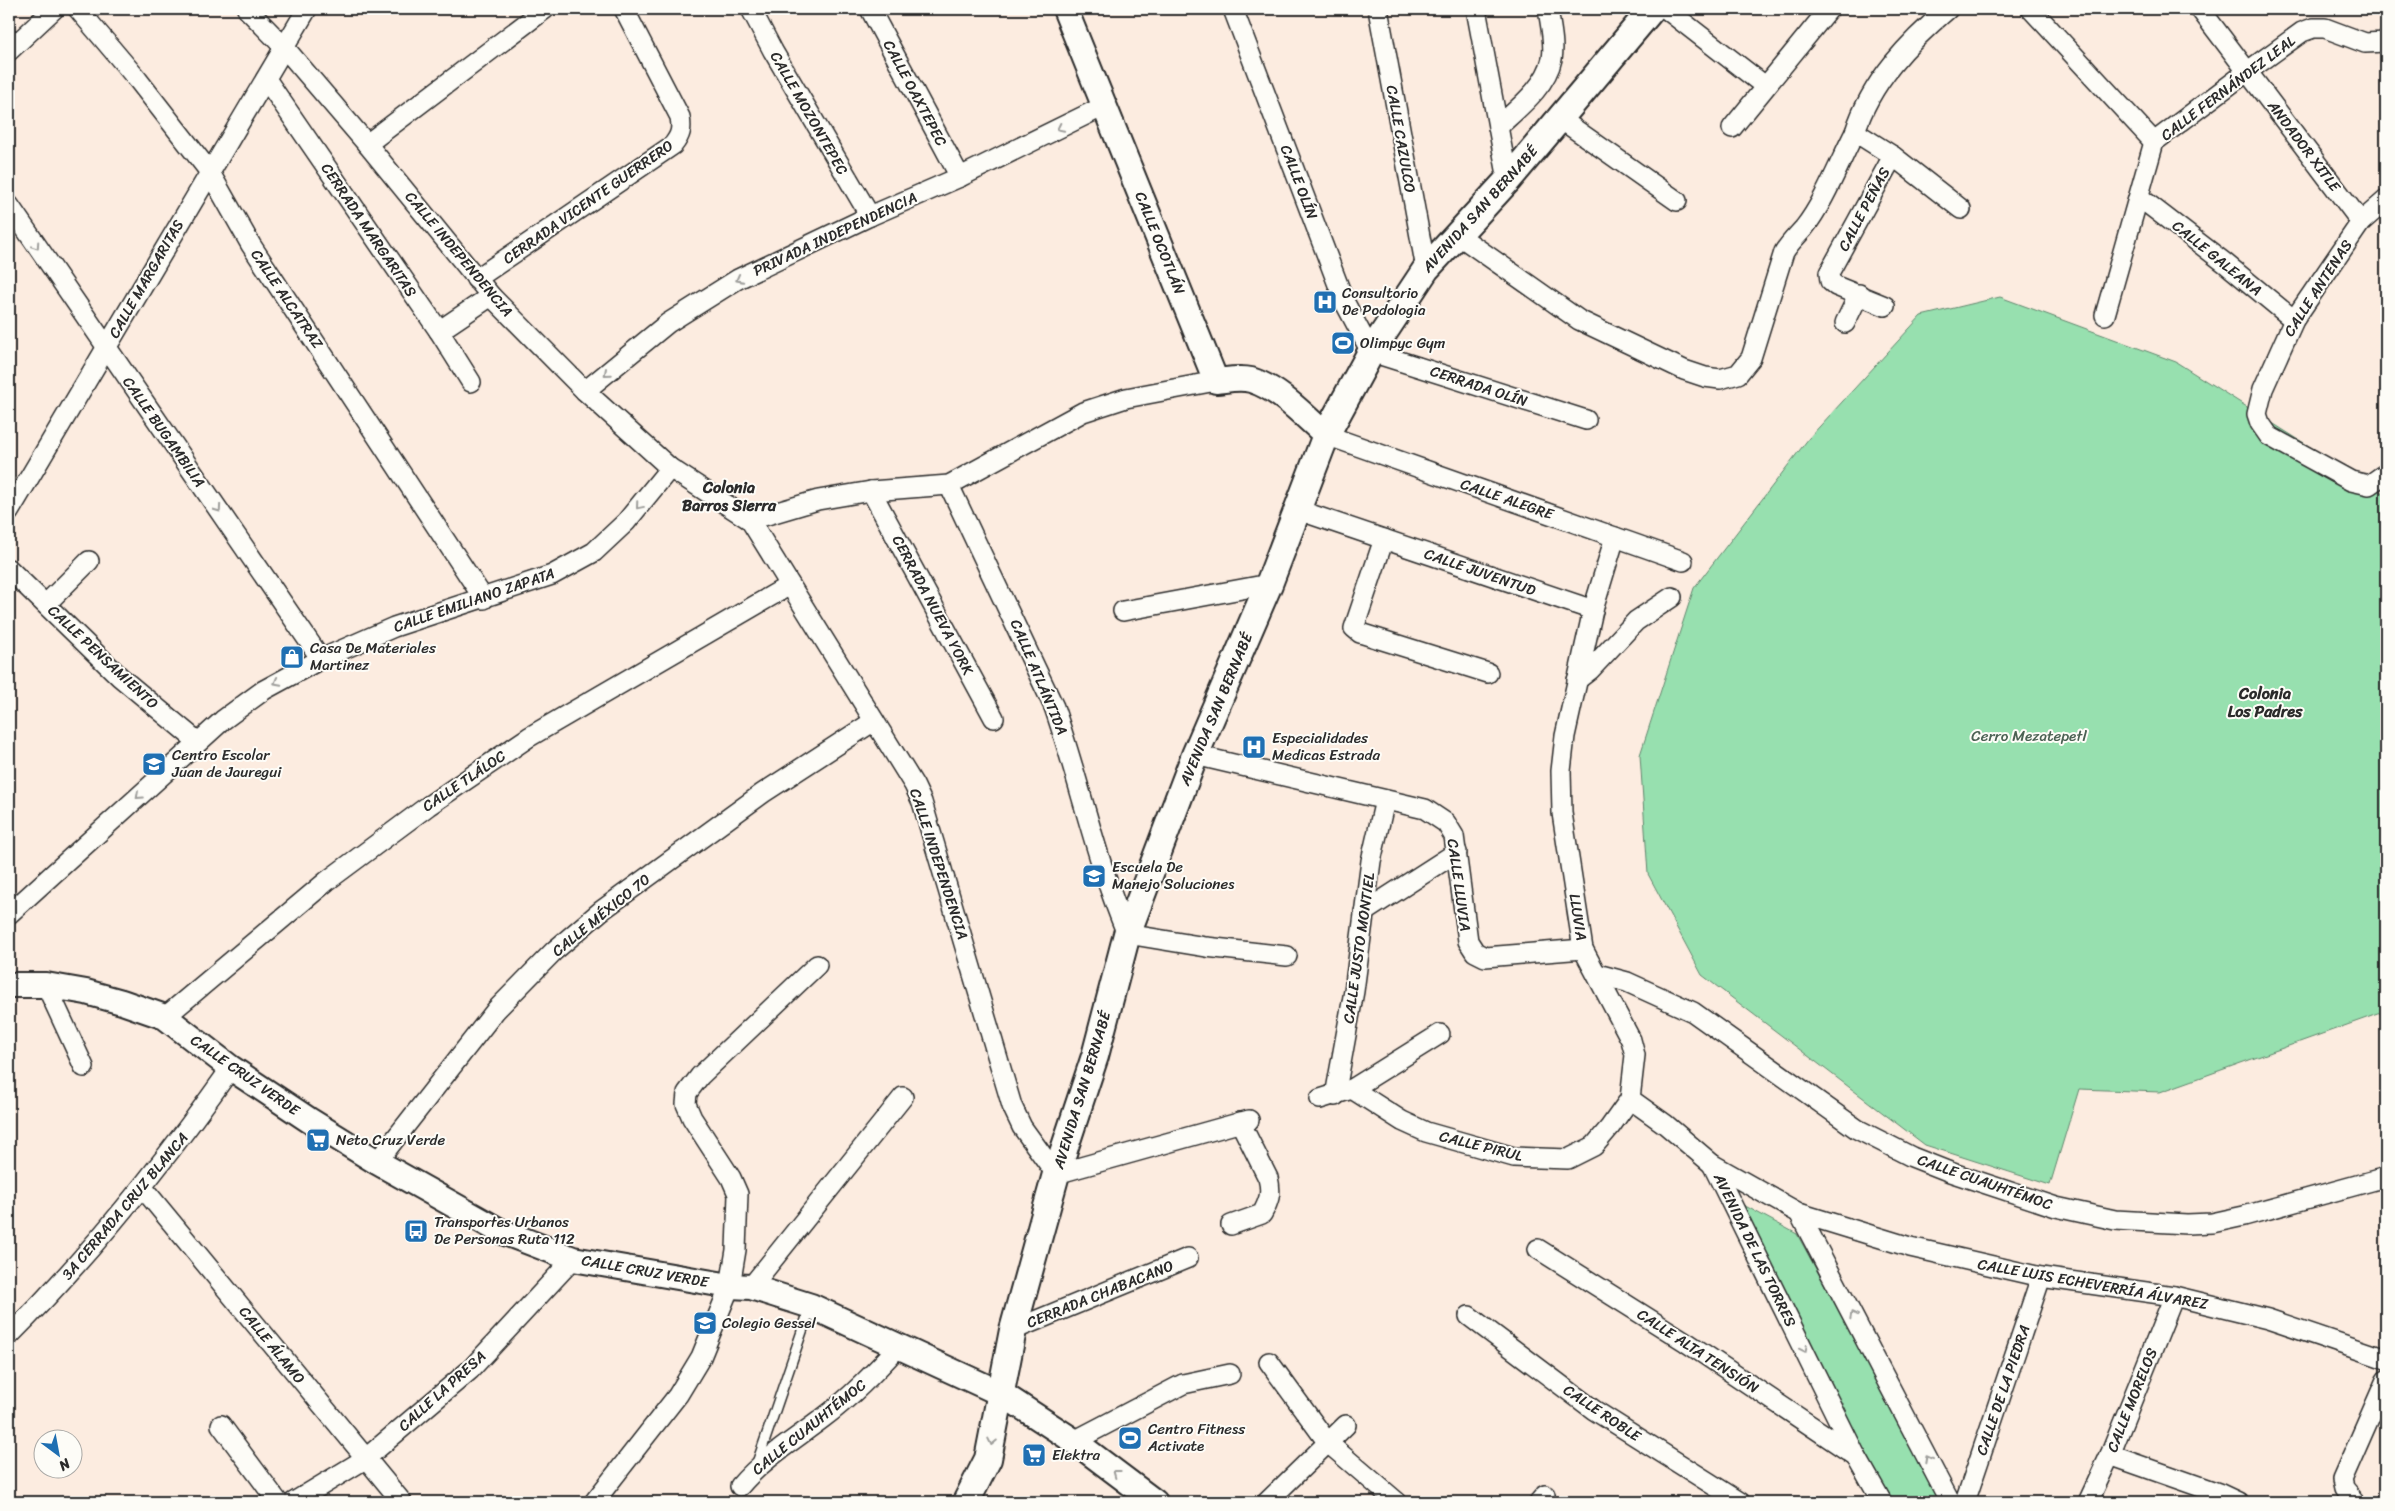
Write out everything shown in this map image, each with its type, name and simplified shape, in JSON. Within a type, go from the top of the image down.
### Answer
[{"type":"main road","name":"AVENIDA SAN BERNABÉ","points":[[966,1502],[988,1459],[1013,1330],[1056,1174],[1095,1056],[1127,934],[1195,755],[1269,584],[1326,435],[1372,352],[1426,268],[1508,180],[1652,9]]},
{"type":"street","points":[[9,51],[54,9]]},
{"type":"street","name":"CALLE ALCATRAZ","points":[[78,9],[138,80],[210,171],[251,245],[484,599]]},
{"type":"street","name":"CALLE INDEPENDENCIA","points":[[247,9],[284,47],[367,144],[491,296],[585,392],[670,468]]},
{"type":"street","name":"CALLE MARGARITAS","points":[[9,512],[307,9]]},
{"type":"street","points":[[367,144],[545,9]]},
{"type":"street","name":"CERRADA VICENTE GUERRERO","points":[[476,279],[673,145],[680,137],[682,127],[680,117],[624,9]]},
{"type":"street","name":"CALLE MOZONTEPEC","points":[[751,9],[772,51],[870,216]]},
{"type":"street","name":"CALLE OAXTEPEC","points":[[870,9],[960,177]]},
{"type":"street","name":"CALLE OCOTLÁN","points":[[1065,9],[1216,381]]},
{"type":"street","name":"CALLE OLÍN","points":[[1233,9],[1346,302],[1372,352]]},
{"type":"street","name":"CALLE CAZULCO","points":[[1378,9],[1426,268]]},
{"type":"street","points":[[1476,9],[1508,180]]},
{"type":"street","points":[[1498,127],[1538,88],[1549,69],[1552,57],[1552,38],[1548,9]]},
{"type":"street","points":[[1666,9],[1764,86]]},
{"type":"street","points":[[1732,128],[1764,86],[1829,9]]},
{"type":"street","points":[[1458,235],[1579,320],[1684,370],[1704,377],[1720,379],[1738,374],[1747,366],[1751,358],[1784,252],[1789,243],[1804,228],[1815,209],[1855,132],[1860,115],[1871,94],[1915,37],[1948,9]]},
{"type":"street","points":[[2031,9],[2154,142]]},
{"type":"street","name":"ANDADOR XITLE","points":[[2200,9],[2361,222]]},
{"type":"street","name":"CALLE FERNÁNDEZ LEAL","points":[[2105,315],[2154,142],[2302,32],[2313,28],[2324,28],[2365,43],[2386,42]]},
{"type":"street","name":"CERRADA MARGARITAS","points":[[266,78],[439,331],[471,382]]},
{"type":"street","name":"PRIVADA INDEPENDENCIA","points":[[585,392],[668,323],[738,279],[870,216],[960,177],[1104,106]]},
{"type":"street","points":[[1560,118],[1677,201]]},
{"type":"street","name":"CALLE PEÑAS","points":[[1855,132],[1893,156],[1830,273],[1830,281],[1836,286],[1885,306]]},
{"type":"street","points":[[1893,156],[1961,209]]},
{"type":"street","name":"CALLE GALEANA","points":[[2139,197],[2226,263],[2294,320]]},
{"type":"street","name":"CALLE ANTENAS","points":[[2386,200],[2361,222],[2294,320],[2262,389],[2257,414],[2260,423],[2269,436],[2351,482],[2369,485],[2386,473]]},
{"type":"street","name":"CALLE BUGAMBILIA","points":[[9,205],[321,659]]},
{"type":"street","points":[[1845,323],[1859,294]]},
{"type":"street","points":[[439,331],[491,296]]},
{"type":"street","name":"CERRADA OLÍN","points":[[1372,352],[1586,420]]},
{"type":"street","points":[[670,468],[750,520],[818,500],[871,491],[950,485],[1083,412],[1126,398],[1235,379],[1250,380],[1285,399],[1326,435]]},
{"type":"street","name":"CALLE ALEGRE","points":[[1326,435],[1683,561]]},
{"type":"street","name":"CALLE EMILIANO ZAPATA","points":[[9,914],[223,720],[264,690],[321,659],[394,628],[552,575],[594,552],[626,522],[670,468]]},
{"type":"street","name":"CALLE ATLÁNTIDA","points":[[950,485],[1054,707],[1066,742],[1105,879],[1127,934]]},
{"type":"street","name":"CERRADA NUEVA YORK","points":[[871,491],[994,718]]},
{"type":"street","name":"CALLE JUVENTUD","points":[[1298,510],[1594,610]]},
{"type":"street","name":"CALLE INDEPENDENCIA","points":[[750,520],[874,721],[904,766],[922,802],[1012,1106],[1022,1127],[1056,1174]]},
{"type":"street","points":[[1577,680],[1594,610],[1615,537]]},
{"type":"street","points":[[1384,539],[1354,628],[1360,633],[1488,673]]},
{"type":"street","points":[[46,604],[89,561]]},
{"type":"street","name":"CALLE PENSAMIENTO","points":[[9,569],[120,677],[198,742]]},
{"type":"street","points":[[1123,611],[1269,584]]},
{"type":"street","name":"CALLE TLÁLOC","points":[[165,1017],[327,881],[428,806],[529,737],[790,586]]},
{"type":"street","points":[[1577,680],[1590,670],[1636,621],[1672,597]]},
{"type":"street","name":"LLUVIA","points":[[1577,680],[1563,754],[1562,813],[1583,949],[1630,1040],[1635,1055],[1630,1099]]},
{"type":"street","name":"CALLE MÉXICO 70","points":[[377,1162],[496,1010],[554,951],[601,911],[763,793],[874,721]]},
{"type":"street","points":[[1195,755],[1385,800]]},
{"type":"street","name":"CALLE LLUVIA","points":[[1385,800],[1425,808],[1446,823],[1454,836],[1468,941],[1475,952],[1485,956],[1583,949]]},
{"type":"street","name":"CALLE JUSTO MONTIEL","points":[[1336,1095],[1354,991],[1371,861],[1385,800]]},
{"type":"street","points":[[1364,912],[1456,852]]},
{"type":"street","points":[[1127,934],[1206,947],[1287,956]]},
{"type":"street","points":[[740,1287],[736,1250],[738,1194],[731,1178],[692,1118],[686,1104],[688,1092],[700,1076],[816,965]]},
{"type":"street","name":"CALLE CUAUHTÉMOC","points":[[1597,974],[1627,982],[1693,1012],[1857,1129],[1912,1157],[1950,1172],[2056,1207],[2115,1220],[2187,1224],[2212,1223],[2386,1177]]},
{"type":"street","name":"CALLE CRUZ VERDE","points":[[9,985],[46,985],[122,1002],[165,1017],[231,1068],[309,1120],[377,1162],[500,1231],[573,1259],[740,1287],[811,1306],[1002,1394],[1074,1441],[1155,1502]]},
{"type":"street","points":[[46,985],[84,1067]]},
{"type":"street","points":[[1336,1095],[1440,1034]]},
{"type":"street","name":"3A CERRADA CRUZ BLANCA","points":[[9,1336],[62,1282],[143,1188],[176,1146],[231,1068]]},
{"type":"street","name":"CALLE PIRUL","points":[[1336,1095],[1426,1132],[1514,1157],[1568,1159],[1594,1146],[1610,1128],[1630,1099]]},
{"type":"street","points":[[594,1502],[678,1395],[740,1287],[903,1097]]},
{"type":"street","points":[[1630,1099],[1665,1124],[1712,1164]]},
{"type":"street","points":[[1056,1174],[1244,1121],[1268,1178],[1271,1188],[1270,1198],[1262,1214],[1231,1226]]},
{"type":"street","name":"AVENIDA DE LAS TORRES","points":[[1712,1164],[1799,1213]]},
{"type":"street","name":"AVENIDA DE LAS TORRES","points":[[1712,1164],[1856,1456],[1882,1502]]},
{"type":"street","name":"CALLE ÁLAMO","points":[[143,1188],[402,1502]]},
{"type":"street","points":[[1799,1213],[1950,1502]]},
{"type":"street","name":"CALLE LUIS ECHEVERRÍA ÁLVAREZ","points":[[1799,1213],[1910,1247],[2040,1277],[2174,1296],[2268,1319],[2386,1358]]},
{"type":"street","name":"CALLE ALTA TENSIÓN","points":[[1538,1249],[1686,1342],[1856,1456]]},
{"type":"street","name":"CERRADA CHABACANO","points":[[1013,1330],[1188,1258]]},
{"type":"street","name":"CALLE LA PRESA","points":[[294,1502],[365,1459],[470,1370],[573,1259]]},
{"type":"street","name":"CALLE DE LA PIEDRA","points":[[1965,1502],[2040,1277]]},
{"type":"street","name":"CALLE MORELOS","points":[[2088,1502],[2110,1455],[2174,1296]]},
{"type":"street","name":"CALLE ROBLE","points":[[1469,1316],[1594,1410],[1740,1502]]},
{"type":"street","name":"CALLE CUAUHTÉMOC","points":[[740,1486],[755,1468],[840,1405],[862,1386],[898,1347]]},
{"type":"street","points":[[1269,1362],[1328,1443],[1397,1502]]},
{"type":"street","points":[[1074,1441],[1183,1384],[1230,1374]]},
{"type":"street","points":[[2355,1502],[2344,1490],[2342,1480],[2386,1380]]},
{"type":"street","points":[[1267,1502],[1346,1424]]},
{"type":"street","points":[[221,1425],[278,1502]]},
{"type":"street","points":[[2110,1455],[2221,1494],[2238,1502]]},
{"type":"lane","points":[[755,1468],[811,1306]]},
{"type":"green space","name":"Cerro Mezatepetl","points":[[2000,297],[2176,362],[2386,495],[2386,1011],[2160,1092],[2079,1089],[2050,1185],[1925,1145],[1702,975],[1648,874],[1640,755],[1694,588],[1809,438],[1921,316]]},
{"type":"green space","points":[[1725,1195],[1797,1234],[1943,1502],[1893,1502]]},
{"type":"place","name":"Consultorio De Podologia","points":[[1325,302]]},
{"type":"place","name":"Olimpyc Gym","points":[[1343,343]]},
{"type":"place","name":"Casa De Materiales Martinez","points":[[292,657]]},
{"type":"place","name":"Especialidades Medicas Estrada","points":[[1254,747]]},
{"type":"place","name":"Centro Escolar Juan de Jauregui","points":[[154,764]]},
{"type":"place","name":"Escuela De Manejo Soluciones","points":[[1094,876]]},
{"type":"place","name":"Neto Cruz Verde","points":[[318,1140]]},
{"type":"place","name":"Transportes Urbanos De Personas Ruta 112","points":[[416,1231]]},
{"type":"place","name":"Colegio Gessel","points":[[705,1323]]},
{"type":"place","name":"Centro Fitness Activate","points":[[1130,1438]]},
{"type":"place","name":"Elektra","points":[[1034,1455]]},
{"type":"district","name":"Colonia Barros Sierra","points":[[729,496]]},
{"type":"district","name":"Colonia Los Padres","points":[[2265,702]]}]
